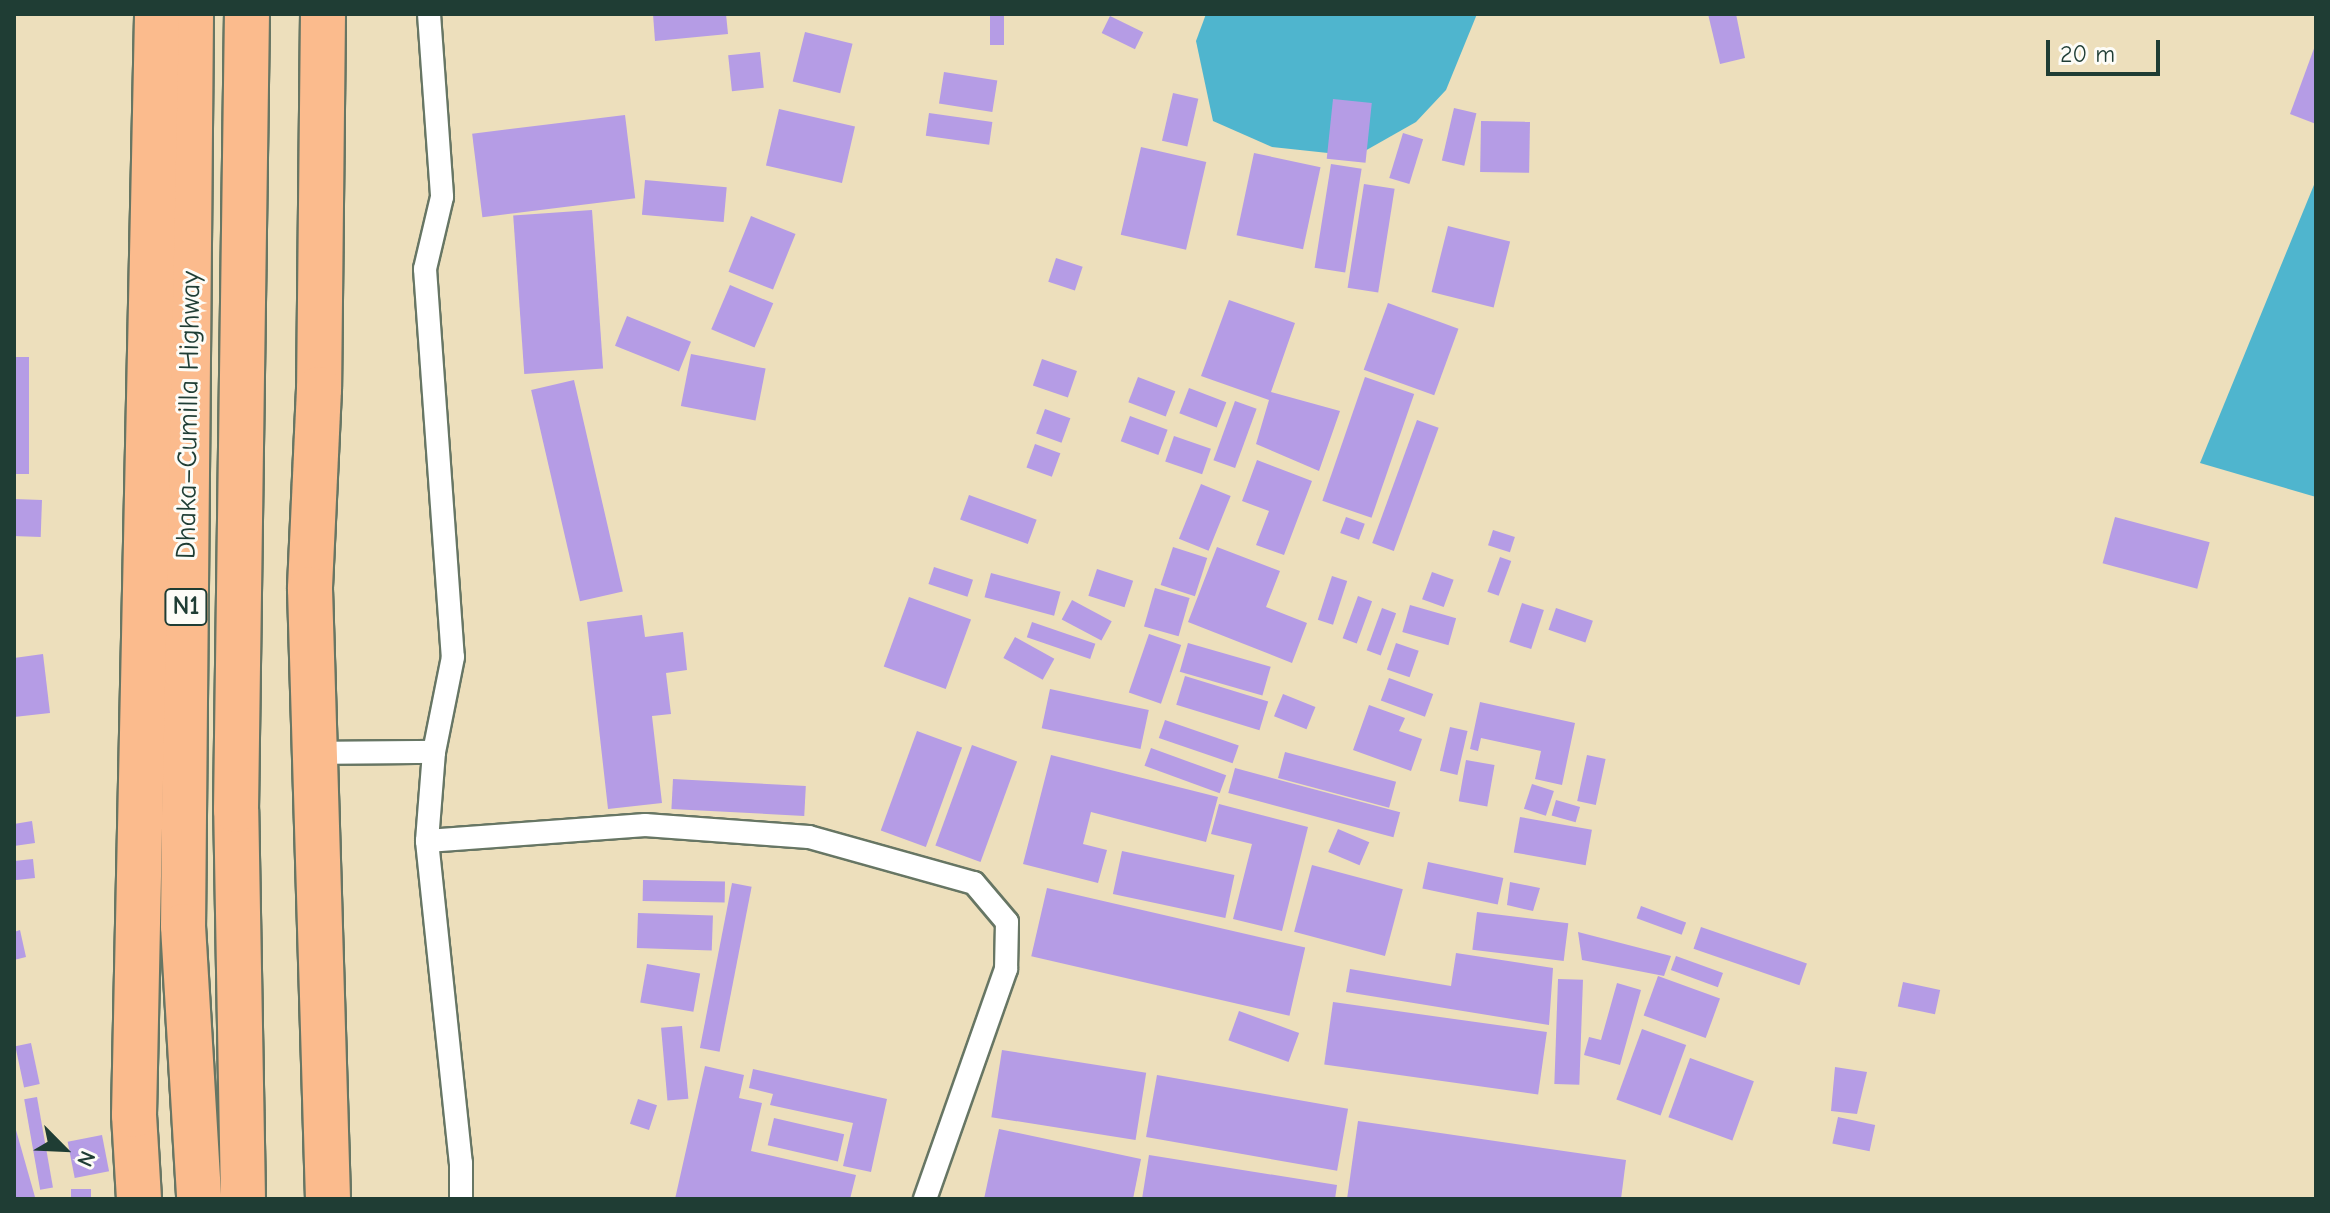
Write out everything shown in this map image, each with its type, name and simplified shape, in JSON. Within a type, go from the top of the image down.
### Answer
[{"type":"highway","points":[[139,1199],[134,1115],[157,14]]},
{"type":"highway","name":"Dhaka–Cumilla Highway","points":[[191,14],[183,926],[199,1199]]},
{"type":"highway","name":"Dhaka–Cumilla Highway","points":[[243,1199],[236,810],[247,14]]},
{"type":"highway","points":[[323,14],[319,389],[310,589],[328,1199]]},
{"type":"lane","points":[[429,14],[442,197],[425,269],[453,657],[434,752],[427,841],[461,1199]]},
{"type":"lane","points":[[314,753],[434,752]]},
{"type":"lane","points":[[427,841],[645,825],[809,837],[974,883],[1007,922],[1006,969],[925,1199]]},
{"type":"water","points":[[1206,14],[1477,14],[1446,90],[1416,122],[1356,156],[1272,147],[1213,121],[1196,41]]},
{"type":"water","points":[[2316,180],[2316,497],[2200,463]]},
{"type":"building","points":[[653,14],[726,14],[728,34],[655,41]]},
{"type":"building","points":[[990,14],[1004,14],[1004,45],[990,45]]},
{"type":"building","points":[[1708,14],[1736,14],[1745,58],[1720,64]]},
{"type":"building","points":[[1110,16],[1143,32],[1135,49],[1102,33]]},
{"type":"building","points":[[805,32],[853,44],[840,93],[793,81]]},
{"type":"building","points":[[2316,43],[2316,124],[2290,114]]},
{"type":"building","points":[[760,52],[764,88],[732,91],[728,55]]},
{"type":"building","points":[[944,72],[997,80],[992,112],[939,104]]},
{"type":"building","points":[[1173,93],[1198,99],[1187,147],[1162,141]]},
{"type":"building","points":[[1333,99],[1372,103],[1366,163],[1327,159]]},
{"type":"building","points":[[1454,108],[1476,113],[1464,166],[1442,161]]},
{"type":"building","points":[[779,109],[855,127],[842,183],[766,166]]},
{"type":"building","points":[[929,113],[992,122],[989,145],[926,136]]},
{"type":"building","points":[[625,115],[635,198],[482,217],[472,134]]},
{"type":"building","points":[[1481,121],[1530,122],[1529,173],[1480,172]]},
{"type":"building","points":[[1403,133],[1423,139],[1409,184],[1389,178]]},
{"type":"building","points":[[1141,147],[1206,162],[1186,250],[1121,235]]},
{"type":"building","points":[[1254,153],[1321,167],[1303,249],[1237,235]]},
{"type":"building","points":[[1331,164],[1362,169],[1345,273],[1315,268]]},
{"type":"building","points":[[645,180],[727,187],[724,222],[642,215]]},
{"type":"building","points":[[1364,184],[1395,189],[1378,293],[1348,288]]},
{"type":"building","points":[[592,210],[603,369],[524,374],[513,216]]},
{"type":"building","points":[[751,216],[796,234],[773,290],[729,272]]},
{"type":"building","points":[[1448,226],[1510,241],[1494,307],[1432,292]]},
{"type":"building","points":[[1056,258],[1083,267],[1075,290],[1048,282]]},
{"type":"building","points":[[730,285],[773,303],[755,348],[711,329]]},
{"type":"building","points":[[1229,300],[1295,323],[1271,392],[1340,411],[1319,471],[1256,444],[1269,400],[1201,376]]},
{"type":"building","points":[[1388,303],[1458,329],[1434,395],[1364,370]]},
{"type":"building","points":[[627,316],[691,342],[679,372],[615,346]]},
{"type":"building","points":[[691,354],[766,369],[755,421],[681,406]]},
{"type":"building","points":[[14,357],[29,357],[29,474],[14,474]]},
{"type":"building","points":[[1042,359],[1077,371],[1068,398],[1033,385]]},
{"type":"building","points":[[1138,377],[1175,391],[1166,417],[1128,402]]},
{"type":"building","points":[[1365,377],[1414,394],[1372,518],[1322,501]]},
{"type":"building","points":[[574,380],[623,591],[580,601],[531,390]]},
{"type":"building","points":[[1189,388],[1226,402],[1217,428],[1179,413]]},
{"type":"building","points":[[1235,401],[1257,409],[1235,468],[1213,460]]},
{"type":"building","points":[[1045,409],[1070,418],[1061,443],[1036,433]]},
{"type":"building","points":[[1130,416],[1168,430],[1158,455],[1121,441]]},
{"type":"building","points":[[1417,420],[1439,428],[1394,551],[1372,543]]},
{"type":"building","points":[[1174,436],[1211,449],[1202,474],[1165,462]]},
{"type":"building","points":[[1035,444],[1060,453],[1052,477],[1026,467]]},
{"type":"building","points":[[1257,460],[1312,481],[1284,555],[1256,545],[1269,511],[1242,501]]},
{"type":"building","points":[[1201,484],[1231,496],[1209,551],[1179,539]]},
{"type":"building","points":[[969,495],[1037,520],[1028,544],[960,519]]},
{"type":"building","points":[[14,499],[42,500],[41,537],[14,536]]},
{"type":"building","points":[[1346,517],[1365,524],[1359,540],[1340,533]]},
{"type":"building","points":[[2115,517],[2210,542],[2197,589],[2103,563]]},
{"type":"building","points":[[1493,530],[1515,537],[1510,552],[1488,545]]},
{"type":"building","points":[[1173,547],[1207,558],[1195,596],[1161,585]]},
{"type":"building","points":[[1217,547],[1280,571],[1266,607],[1307,623],[1292,663],[1188,622]]},
{"type":"building","points":[[1500,557],[1511,561],[1499,596],[1487,592]]},
{"type":"building","points":[[934,567],[973,580],[967,597],[928,584]]},
{"type":"building","points":[[1097,569],[1133,581],[1124,607],[1088,596]]},
{"type":"building","points":[[1432,572],[1454,580],[1444,607],[1422,599]]},
{"type":"building","points":[[991,573],[1061,592],[1054,616],[985,597]]},
{"type":"building","points":[[1332,576],[1347,581],[1333,625],[1318,620]]},
{"type":"building","points":[[1155,588],[1190,598],[1179,636],[1144,626]]},
{"type":"building","points":[[1358,596],[1372,601],[1357,643],[1343,638]]},
{"type":"building","points":[[909,597],[971,620],[946,689],[884,667]]},
{"type":"building","points":[[1072,600],[1112,621],[1101,641],[1062,619]]},
{"type":"building","points":[[1522,603],[1544,610],[1531,649],[1509,642]]},
{"type":"building","points":[[1410,605],[1456,618],[1448,645],[1402,632]]},
{"type":"building","points":[[1382,608],[1396,613],[1381,655],[1367,650]]},
{"type":"building","points":[[1556,608],[1593,621],[1585,642],[1549,630]]},
{"type":"building","points":[[642,615],[645,637],[683,632],[687,670],[666,673],[671,714],[652,716],[662,803],[608,809],[587,622]]},
{"type":"building","points":[[1032,622],[1095,644],[1090,659],[1027,637]]},
{"type":"building","points":[[1149,634],[1181,645],[1161,704],[1129,693]]},
{"type":"building","points":[[1015,637],[1054,659],[1043,680],[1003,658]]},
{"type":"building","points":[[1188,643],[1271,667],[1262,696],[1180,672]]},
{"type":"building","points":[[1396,643],[1419,651],[1410,677],[1387,669]]},
{"type":"building","points":[[43,654],[50,713],[14,717],[14,658]]},
{"type":"building","points":[[1185,676],[1268,701],[1259,730],[1176,705]]},
{"type":"building","points":[[1389,678],[1433,694],[1425,717],[1381,701]]},
{"type":"building","points":[[1050,689],[1149,710],[1140,749],[1042,728]]},
{"type":"building","points":[[1283,694],[1315,707],[1306,729],[1274,716]]},
{"type":"building","points":[[1480,702],[1575,723],[1562,785],[1535,779],[1541,751],[1481,738],[1478,751],[1470,749]]},
{"type":"building","points":[[1369,705],[1405,718],[1399,731],[1422,739],[1411,771],[1353,750]]},
{"type":"building","points":[[1165,720],[1239,745],[1233,763],[1159,738]]},
{"type":"building","points":[[1450,727],[1468,731],[1457,775],[1440,771]]},
{"type":"building","points":[[917,731],[962,747],[926,847],[881,831]]},
{"type":"building","points":[[972,745],[1017,761],[981,862],[935,846]]},
{"type":"building","points":[[1151,748],[1226,775],[1220,793],[1145,766]]},
{"type":"building","points":[[1285,752],[1396,782],[1389,808],[1278,778]]},
{"type":"building","points":[[1051,755],[1218,797],[1206,842],[1091,812],[1083,844],[1107,850],[1098,883],[1023,864]]},
{"type":"building","points":[[1587,755],[1606,759],[1596,805],[1577,801]]},
{"type":"building","points":[[1466,760],[1495,765],[1487,806],[1459,801]]},
{"type":"building","points":[[1235,768],[1400,812],[1393,837],[1228,793]]},
{"type":"building","points":[[673,779],[806,786],[804,816],[671,809]]},
{"type":"building","points":[[1532,784],[1554,791],[1546,816],[1524,809]]},
{"type":"building","points":[[1556,800],[1580,807],[1576,822],[1552,815]]},
{"type":"building","points":[[1219,804],[1308,827],[1282,931],[1233,919],[1252,844],[1211,834]]},
{"type":"building","points":[[1520,817],[1592,830],[1586,865],[1514,852]]},
{"type":"building","points":[[32,821],[35,843],[14,846],[14,824]]},
{"type":"building","points":[[1338,829],[1369,842],[1360,865],[1328,852]]},
{"type":"building","points":[[1122,851],[1234,875],[1225,918],[1113,894]]},
{"type":"building","points":[[33,859],[35,878],[16,880],[14,861]]},
{"type":"building","points":[[1428,862],[1503,878],[1498,904],[1422,888]]},
{"type":"building","points":[[1312,865],[1403,889],[1385,956],[1294,932]]},
{"type":"building","points":[[643,880],[725,881],[725,902],[643,901]]},
{"type":"building","points":[[1510,882],[1540,888],[1533,911],[1507,905]]},
{"type":"building","points":[[732,883],[752,887],[720,1052],[700,1048]]},
{"type":"building","points":[[1047,888],[1305,948],[1289,1016],[1031,956]]},
{"type":"building","points":[[1641,906],[1686,922],[1682,935],[1637,918]]},
{"type":"building","points":[[1477,912],[1568,923],[1564,961],[1472,950]]},
{"type":"building","points":[[638,913],[713,916],[712,951],[637,948]]},
{"type":"building","points":[[1701,927],[1807,963],[1799,985],[1694,949]]},
{"type":"building","points":[[20,930],[26,957],[14,960],[14,932]]},
{"type":"building","points":[[1578,932],[1671,956],[1664,976],[1582,960]]},
{"type":"building","points":[[1456,953],[1553,968],[1549,1025],[1346,992],[1350,969],[1451,986]]},
{"type":"building","points":[[1676,956],[1723,973],[1718,987],[1671,970]]},
{"type":"building","points":[[647,964],[700,973],[693,1012],[640,1002]]},
{"type":"building","points":[[1658,976],[1720,999],[1706,1038],[1644,1015]]},
{"type":"building","points":[[1558,979],[1583,980],[1579,1085],[1554,1084]]},
{"type":"building","points":[[1903,982],[1940,990],[1935,1014],[1898,1006]]},
{"type":"building","points":[[1617,983],[1641,990],[1620,1065],[1584,1055],[1589,1037],[1601,1040]]},
{"type":"building","points":[[1333,1002],[1547,1032],[1538,1094],[1324,1064]]},
{"type":"building","points":[[1239,1011],[1299,1033],[1289,1062],[1228,1040]]},
{"type":"building","points":[[682,1026],[688,1099],[667,1101],[661,1028]]},
{"type":"building","points":[[1642,1029],[1686,1045],[1661,1116],[1616,1099]]},
{"type":"building","points":[[31,1043],[40,1084],[24,1087],[15,1046]]},
{"type":"building","points":[[1002,1050],[1146,1073],[1136,1140],[991,1117]]},
{"type":"building","points":[[1690,1058],[1754,1081],[1732,1140],[1668,1117]]},
{"type":"building","points":[[705,1066],[744,1075],[739,1098],[762,1103],[751,1151],[856,1175],[850,1199],[675,1199]]},
{"type":"building","points":[[1835,1067],[1867,1072],[1857,1114],[1831,1111]]},
{"type":"building","points":[[753,1069],[887,1099],[871,1172],[843,1166],[853,1123],[770,1105],[773,1094],[749,1088]]},
{"type":"building","points":[[1157,1075],[1348,1109],[1337,1171],[1146,1137]]},
{"type":"building","points":[[37,1097],[53,1188],[40,1190],[24,1099]]},
{"type":"building","points":[[638,1099],[657,1105],[649,1130],[630,1124]]},
{"type":"building","points":[[1838,1117],[1875,1125],[1870,1151],[1832,1143]]},
{"type":"building","points":[[774,1118],[844,1134],[838,1161],[768,1145]]},
{"type":"building","points":[[1358,1121],[1626,1160],[1621,1199],[1347,1199]]},
{"type":"building","points":[[14,1123],[35,1197],[14,1199]]},
{"type":"building","points":[[999,1129],[1141,1159],[1133,1199],[984,1199]]},
{"type":"building","points":[[102,1135],[109,1171],[75,1178],[68,1142]]},
{"type":"building","points":[[1149,1155],[1337,1185],[1335,1199],[1142,1199]]},
{"type":"building","points":[[71,1189],[91,1189],[91,1199],[71,1199]]}]
